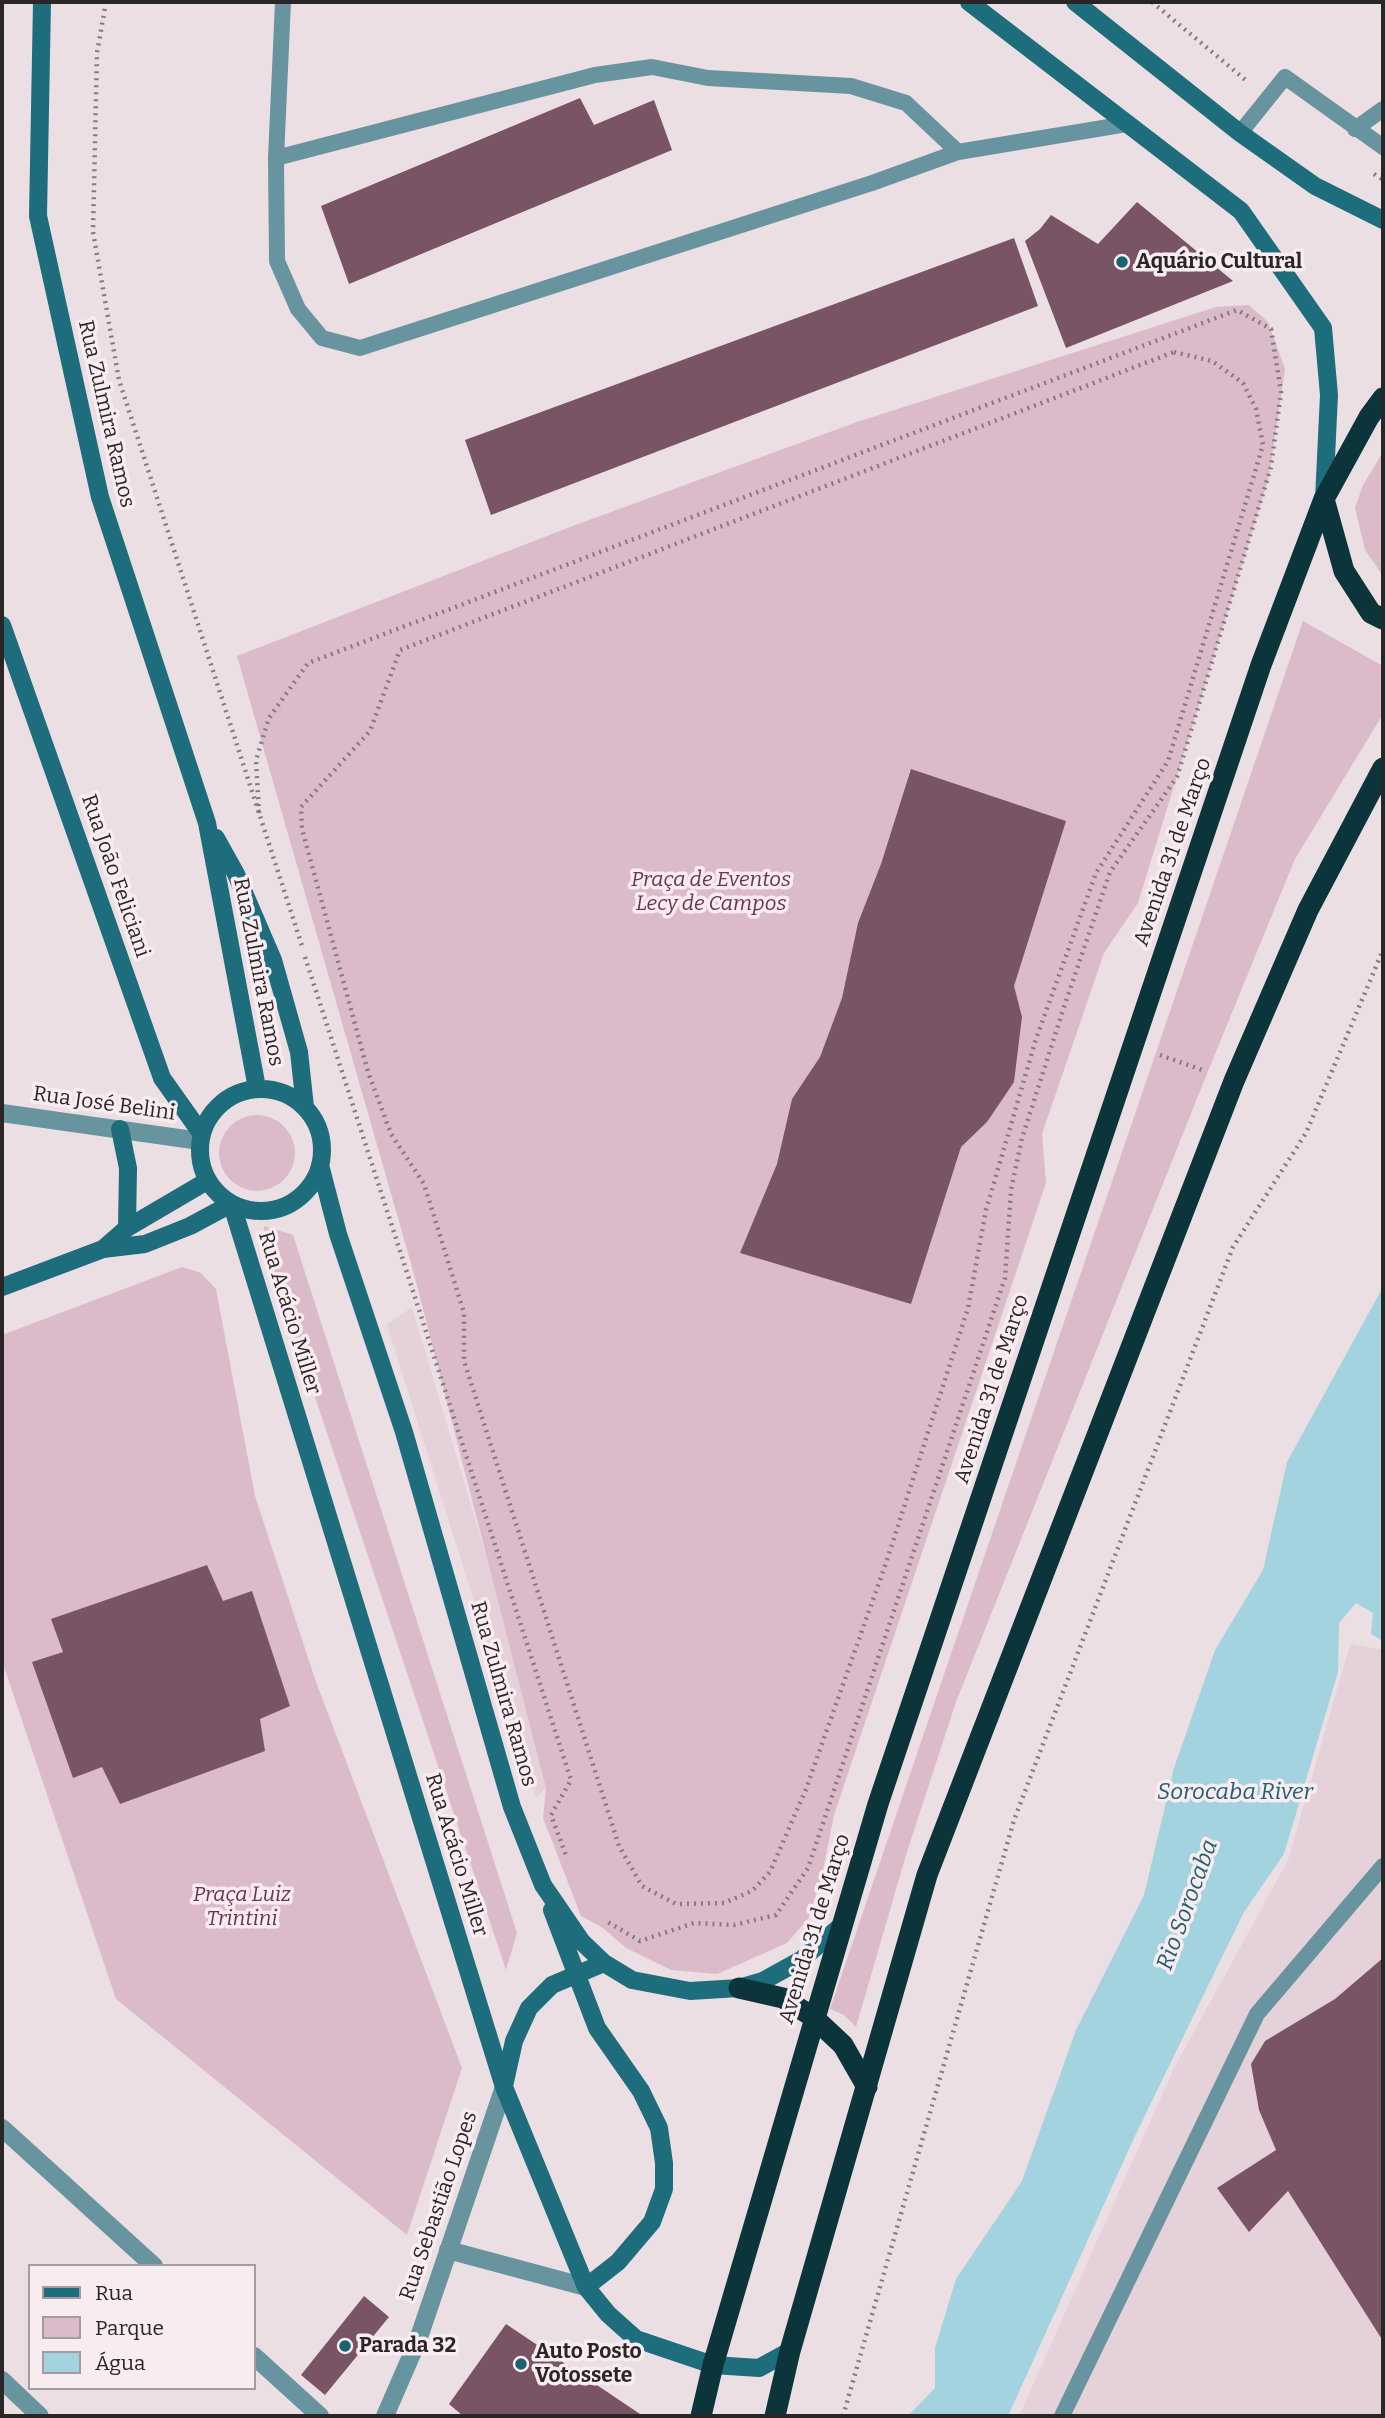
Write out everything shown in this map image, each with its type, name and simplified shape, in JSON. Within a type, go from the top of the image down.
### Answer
[{"type":"highway","name":"Avenida 31 de Março","points":[[701,2416],[713,2365],[878,1804],[1261,665],[1324,499],[1369,417],[1383,398]]},
{"type":"highway","points":[[1324,499],[1344,570],[1371,613],[1383,619]]},
{"type":"highway","points":[[775,2416],[790,2351],[927,1875],[1234,1081],[1308,910],[1383,768]]},
{"type":"highway","points":[[739,1988],[783,1998],[814,2017],[843,2045],[867,2087]]},
{"type":"main road","name":"Rua Zulmira Ramos","points":[[42,2],[38,216],[100,497],[207,823],[257,1088]]},
{"type":"main road","points":[[969,2],[1241,211],[1323,328],[1329,395],[1324,499]]},
{"type":"main road","points":[[1075,2],[1240,133],[1315,186],[1383,220]]},
{"type":"main road","name":"Rua João Feliciani","points":[[2,625],[162,1078],[201,1137]]},
{"type":"main road","name":"Rua Zulmira Ramos","points":[[207,823],[236,874],[273,960],[299,1052],[305,1107]]},
{"type":"main road","points":[[257,1088],[283,1093],[305,1107],[318,1127],[322,1146],[320,1165],[314,1182],[302,1197],[286,1207],[250,1211],[231,1204],[208,1181],[200,1161],[201,1137],[210,1116],[223,1102],[239,1093],[257,1088]]},
{"type":"main road","points":[[120,1129],[128,1168],[127,1228]]},
{"type":"main road","name":"Rua Zulmira Ramos","points":[[320,1165],[338,1234],[404,1432],[512,1807],[543,1885],[582,1942],[604,1963],[632,1980],[691,1992],[739,1988],[763,1981],[801,1960],[843,1924]]},
{"type":"main road","points":[[103,1249],[127,1228],[208,1181]]},
{"type":"main road","points":[[2,1287],[103,1249],[145,1244],[190,1226],[231,1204]]},
{"type":"main road","name":"Rua Acácio Miller","points":[[231,1204],[504,2087],[586,2287],[608,2314],[636,2339],[713,2365],[759,2368],[790,2351]]},
{"type":"main road","points":[[543,1885],[597,2028],[641,2091],[659,2128],[664,2163],[664,2189],[652,2222],[618,2262],[586,2287]]},
{"type":"main road","points":[[504,2087],[514,2040],[529,2008],[552,1985],[604,1963]]},
{"type":"street","name":"Rua José Belini","points":[[2,1113],[201,1137]]},
{"type":"street","name":"Rua Sebastião Lopes","points":[[385,2416],[418,2340],[504,2087]]},
{"type":"street","points":[[2,2128],[152,2264]]},
{"type":"street","points":[[449,2250],[586,2287]]},
{"type":"street","points":[[256,2358],[320,2416]]},
{"type":"street","points":[[2,2380],[40,2416]]},
{"type":"lane","points":[[283,2],[275,158],[277,261],[298,309],[322,338],[360,348],[872,183],[958,152],[1127,124]]},
{"type":"lane","points":[[275,158],[596,75],[652,67],[708,78],[851,86],[906,103],[958,152]]},
{"type":"lane","points":[[1240,133],[1284,77],[1383,147]]},
{"type":"lane","points":[[1355,129],[1383,108]]},
{"type":"lane","points":[[1062,2416],[1257,2014],[1383,1866]]},
{"type":"path","points":[[106,2],[97,53],[93,232],[119,380],[571,1780],[551,1815],[570,1869]]},
{"type":"path","points":[[259,814],[256,760],[269,718],[308,663],[1237,310],[1271,329],[1281,392],[1267,480],[1177,777],[1110,872],[1063,1010],[1022,1138],[1011,1189],[1005,1278],[808,1868],[776,1915],[734,1925],[694,1923],[640,1941],[601,1917]]},
{"type":"path","points":[[1174,352],[1212,361],[1243,383],[1256,410],[1263,445],[1168,761],[1096,873],[1036,1039],[986,1210],[968,1308],[894,1538],[806,1789],[770,1872],[752,1891],[724,1903],[676,1903],[642,1886],[618,1846],[464,1361],[464,1313],[424,1184],[391,1134],[368,1072],[302,830],[301,807],[370,731],[400,650],[1174,352]]},
{"type":"path","points":[[843,2416],[1014,1820],[1233,1247],[1306,1133],[1383,950]]},
{"type":"path","points":[[1133,1045],[1234,1081]]},
{"type":"shaded area","points":[[412,1307],[553,1781],[536,1798],[387,1325]]},
{"type":"shaded area","points":[[1350,1644],[1383,1650],[1383,2416],[1019,2416],[1174,2068],[1288,1860]]},
{"type":"green space","name":"Praça de Eventos Lecy de Campos","points":[[1249,305],[1268,322],[1285,369],[1269,477],[1138,903],[1104,953],[1042,1134],[1046,1183],[834,1815],[821,1880],[808,1919],[787,1943],[717,1974],[671,1970],[626,1948],[603,1928],[581,1916],[543,1818],[546,1788],[414,1274],[237,656],[570,527],[857,422],[1216,307]]},
{"type":"green space","points":[[1383,452],[1383,576],[1365,550],[1355,508],[1363,485]]},
{"type":"green space","points":[[1303,621],[1383,666],[1383,714],[1295,859],[1204,1081],[956,1702],[906,1855],[856,2027],[844,2015],[830,2009]]},
{"type":"green space","points":[[257,1115],[271,1118],[284,1126],[292,1139],[295,1153],[292,1167],[284,1180],[271,1188],[257,1191],[243,1188],[230,1180],[222,1167],[219,1153],[222,1139],[230,1126],[243,1118]]},
{"type":"green space","points":[[264,1226],[293,1235],[517,1933],[506,1970],[265,1247]]},
{"type":"green space","name":"Praça Luiz Trintini","points":[[182,1267],[201,1273],[216,1289],[255,1496],[315,1679],[462,2068],[407,2235],[116,1999],[2,1661],[2,1335]]},
{"type":"water","name":"Sorocaba River","points":[[1383,1287],[1383,1641],[1371,1634],[1373,1613],[1356,1603],[1339,1623],[1338,1672],[1284,1854],[1244,1912],[1134,2138],[1008,2416],[908,2416],[935,2388],[935,2348],[956,2279],[1022,2181],[1076,2030],[1144,1895],[1174,1768],[1215,1650],[1263,1570],[1287,1462]]},
{"type":"building","points":[[580,98],[594,125],[654,100],[672,150],[349,284],[321,206]]},
{"type":"building","name":"Aquário Cultural","points":[[1137,202],[1233,281],[1066,348],[1025,241],[1040,229],[1051,215],[1098,244]]},
{"type":"building","points":[[1014,238],[1038,306],[491,515],[465,440]]},
{"type":"building","points":[[911,769],[1066,821],[1014,986],[1022,1017],[1014,1082],[987,1122],[961,1147],[911,1304],[740,1253],[777,1164],[792,1099],[820,1057],[842,998],[858,923],[881,864]]},
{"type":"building","points":[[207,1565],[223,1601],[252,1591],[290,1706],[260,1719],[265,1751],[120,1804],[102,1767],[73,1778],[32,1662],[63,1652],[51,1619]]},
{"type":"building","points":[[1383,1958],[1383,2341],[1288,2191],[1249,2232],[1217,2188],[1276,2150],[1259,2110],[1251,2064],[1265,2041],[1335,1999]]},
{"type":"building","name":"Parada 32","points":[[364,2296],[389,2317],[325,2395],[301,2375]]},
{"type":"building","name":"Auto Posto Votossete","points":[[506,2324],[643,2416],[463,2416],[449,2404]]},
{"type":"place","name":"Aquário Cultural","points":[[1122,262]]},
{"type":"place","name":"Parada 32","points":[[345,2346]]},
{"type":"place","name":"Auto Posto Votossete","points":[[521,2364]]},
{"type":"water label","name":"Rio Sorocaba","points":[[1188,1905]]}]
